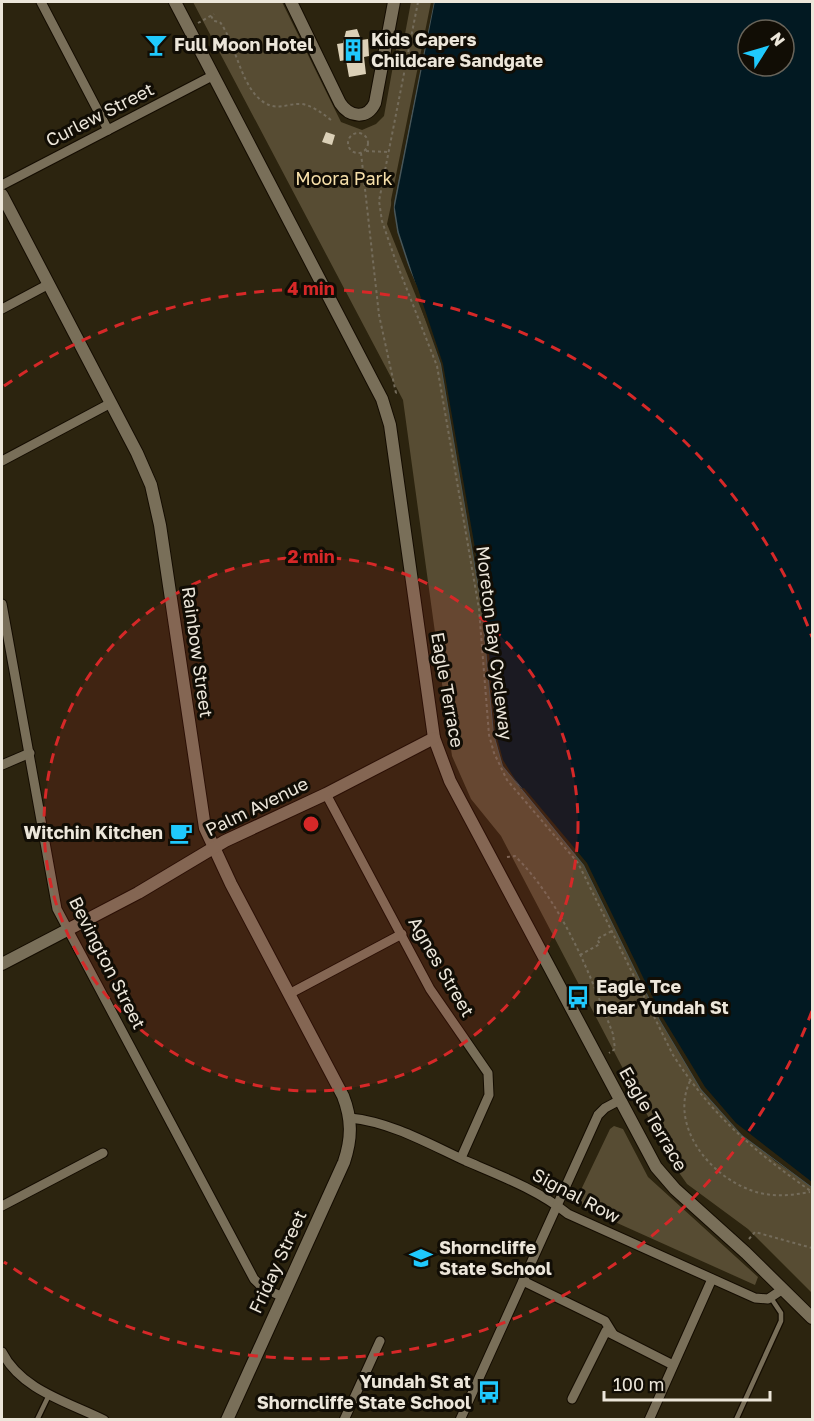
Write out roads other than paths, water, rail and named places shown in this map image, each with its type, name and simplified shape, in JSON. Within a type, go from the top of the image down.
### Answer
[{"type":"street","points":[[40,2],[108,130]]},
{"type":"street","name":"Eagle Terrace","points":[[175,2],[385,406],[434,738],[454,789],[651,1158],[668,1182],[813,1318]]},
{"type":"street","points":[[291,2],[344,109],[354,114],[363,114],[373,108],[394,2]]},
{"type":"street","name":"Curlew Street","points":[[2,185],[214,75]]},
{"type":"street","name":"Rainbow Street","points":[[2,195],[145,469],[157,505],[204,821],[213,848],[339,1089],[350,1118]]},
{"type":"street","points":[[2,309],[49,284]]},
{"type":"street","points":[[2,461],[111,404]]},
{"type":"street","name":"Bevington Street","points":[[2,604],[55,899],[254,1279],[263,1288],[282,1296]]},
{"type":"street","name":"Palm Avenue","points":[[2,964],[138,893],[213,848],[326,794],[434,738]]},
{"type":"street","points":[[2,765],[30,753]]},
{"type":"street","name":"Agnes Street","points":[[326,794],[440,1005],[488,1073],[489,1095],[461,1158]]},
{"type":"street","points":[[289,994],[402,934]]},
{"type":"street","points":[[460,1419],[598,1115],[605,1108],[620,1100]]},
{"type":"street","name":"Friday Street","points":[[227,1419],[344,1162],[350,1143],[350,1118]]},
{"type":"street","name":"Signal Row","points":[[350,1118],[388,1125],[547,1197],[568,1214],[759,1300],[771,1298]]},
{"type":"street","points":[[2,1206],[103,1153]]},
{"type":"street","points":[[649,1419],[712,1279]]},
{"type":"street","points":[[523,1281],[605,1321],[615,1336]]},
{"type":"street","points":[[771,1298],[783,1289]]},
{"type":"street","points":[[572,1399],[606,1331],[673,1365]]},
{"type":"street","points":[[344,1419],[380,1341]]},
{"type":"street","points":[[2,1352],[21,1377],[49,1394],[104,1419]]},
{"type":"lane","points":[[736,1419],[781,1322],[780,1313],[771,1298]]},
{"type":"lane","points":[[38,1419],[49,1394]]},
{"type":"water","points":[[434,2],[812,2],[812,1187],[742,1135],[701,1089],[660,1020],[584,865],[503,766],[494,734],[482,606],[441,364],[398,232],[394,207]]},
{"type":"place","name":"Full Moon Hotel","points":[[156,45]]},
{"type":"place","name":"Kids Capers Childcare Sandgate","points":[[353,50]]},
{"type":"place","name":"Witchin Kitchen","points":[[181,833]]},
{"type":"place","name":"Eagle Tce near Yundah St","points":[[578,997]]},
{"type":"place","name":"Shorncliffe State School","points":[[421,1258]]},
{"type":"place","name":"Yundah St at Shorncliffe State School","points":[[489,1392]]},
{"type":"park label","name":"Moora Park","points":[[344,179]]}]
